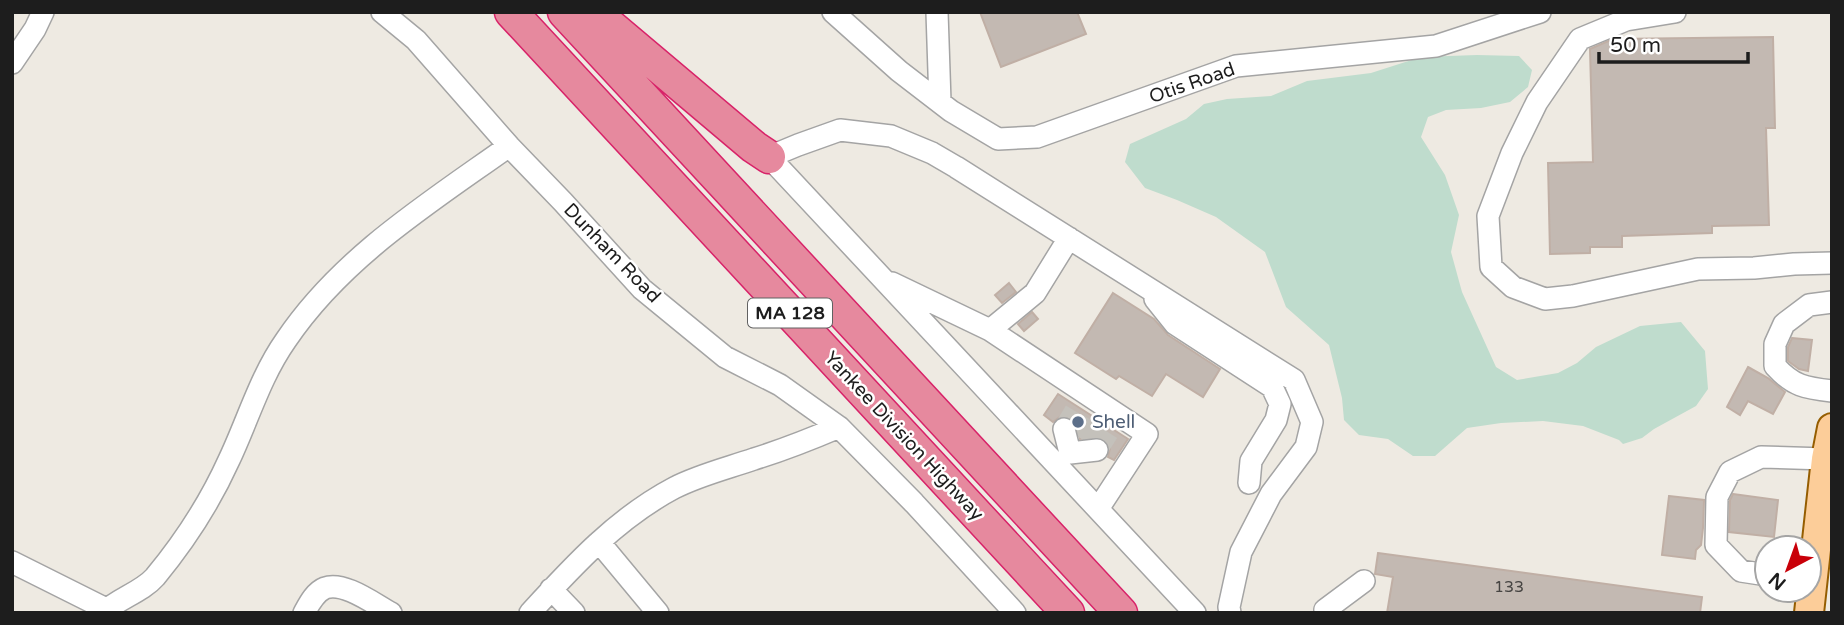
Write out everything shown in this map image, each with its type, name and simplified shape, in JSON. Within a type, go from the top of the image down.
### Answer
[{"type":"highway","name":"Yankee Division Highway","points":[[511,12],[1068,613]]},
{"type":"highway","name":"Yankee Division Highway","points":[[564,12],[1121,613]]},
{"type":"highway","points":[[594,12],[769,157]]},
{"type":"main road","points":[[1817,534],[1832,428]]},
{"type":"street","points":[[12,63],[36,29],[43,12]]},
{"type":"street","name":"Dunham Road","points":[[382,12],[416,40],[509,146],[642,289],[725,357],[780,385],[839,427],[914,503],[1015,613]]},
{"type":"street","name":"Otis Road","points":[[832,12],[899,71],[975,127],[998,139],[1037,137],[1236,66],[1436,46],[1540,12]]},
{"type":"street","points":[[937,12],[940,102]]},
{"type":"street","points":[[1675,12],[1626,20],[1580,39],[1537,102],[1512,153],[1488,216],[1491,267],[1513,287],[1545,299],[1573,296],[1698,269],[1832,263]]},
{"type":"street","points":[[1195,613],[1098,509],[1074,448],[882,279],[769,157],[840,130],[891,136],[932,153],[1294,380],[1311,422],[1306,447],[1270,494],[1241,552],[1230,613]]},
{"type":"street","points":[[12,562],[104,611],[153,579],[200,515],[229,461],[256,395],[284,341],[309,309],[340,275],[396,226],[509,146]]},
{"type":"street","points":[[996,325],[1017,321],[1031,310],[1035,293],[1069,238]]},
{"type":"street","points":[[882,279],[996,325],[1096,414],[1147,434],[1098,509]]},
{"type":"street","points":[[1146,287],[1175,324],[1272,387],[1280,404],[1276,420],[1251,461],[1249,483]]},
{"type":"street","points":[[1832,302],[1810,305],[1784,324],[1776,344],[1775,366],[1787,379],[1810,389],[1832,391]]},
{"type":"street","points":[[530,613],[599,542],[638,511],[675,488],[707,474],[797,445],[839,427]]},
{"type":"street","points":[[1753,573],[1741,571],[1716,545],[1717,497],[1730,471],[1761,457],[1826,459]]},
{"type":"street","points":[[599,542],[658,613]]},
{"type":"street","points":[[1326,613],[1325,610],[1364,581]]},
{"type":"street","points":[[304,613],[312,598],[324,588],[340,586],[391,613]]},
{"type":"street","points":[[551,589],[574,613]]},
{"type":"green space","points":[[1519,56],[1532,70],[1528,87],[1510,102],[1481,108],[1446,110],[1428,117],[1421,137],[1445,175],[1459,215],[1451,252],[1462,292],[1496,367],[1517,380],[1558,373],[1577,363],[1596,347],[1640,326],[1681,322],[1705,351],[1708,389],[1696,406],[1642,438],[1623,444],[1583,426],[1543,421],[1501,423],[1467,428],[1435,456],[1413,456],[1388,439],[1359,435],[1344,420],[1342,398],[1329,345],[1286,307],[1265,252],[1216,217],[1145,188],[1125,162],[1130,144],[1186,119],[1204,104],[1227,99],[1271,96],[1307,81],[1371,73],[1421,57]]},
{"type":"building","points":[[980,12],[1077,12],[1086,34],[1001,67]]},
{"type":"building","points":[[1773,37],[1775,128],[1766,128],[1769,225],[1712,226],[1712,233],[1622,236],[1622,247],[1590,247],[1590,253],[1550,254],[1548,163],[1593,162],[1590,49],[1613,39]]},
{"type":"building","points":[[1009,283],[1016,292],[1002,303],[995,295]]},
{"type":"building","points":[[1113,293],[1154,319],[1168,335],[1220,369],[1203,397],[1166,374],[1152,396],[1119,376],[1116,379],[1075,353]]},
{"type":"building","points":[[1032,312],[1038,319],[1024,331],[1018,324]]},
{"type":"building","points":[[1792,338],[1812,340],[1808,371],[1799,369],[1788,361],[1788,347]]},
{"type":"building","points":[[1748,367],[1785,392],[1773,414],[1748,401],[1740,415],[1727,407]]},
{"type":"building","name":"Shell","points":[[1058,394],[1128,439],[1114,460],[1108,457],[1110,448],[1103,438],[1080,439],[1073,419],[1061,416],[1053,422],[1044,415]]},
{"type":"building","points":[[1733,494],[1778,500],[1774,534],[1729,532],[1730,500]]},
{"type":"building","points":[[1669,496],[1704,500],[1701,545],[1696,550],[1695,559],[1662,555]]},
{"type":"building","points":[[1378,553],[1702,597],[1700,613],[1387,613],[1393,577],[1375,574]]},
{"type":"tunnel","points":[[1064,429],[1078,406]]},
{"type":"tunnel","points":[[1080,438],[1094,417]]},
{"type":"tunnel","points":[[1097,450],[1111,428]]},
{"type":"place","name":"Shell","points":[[1078,422]]}]
